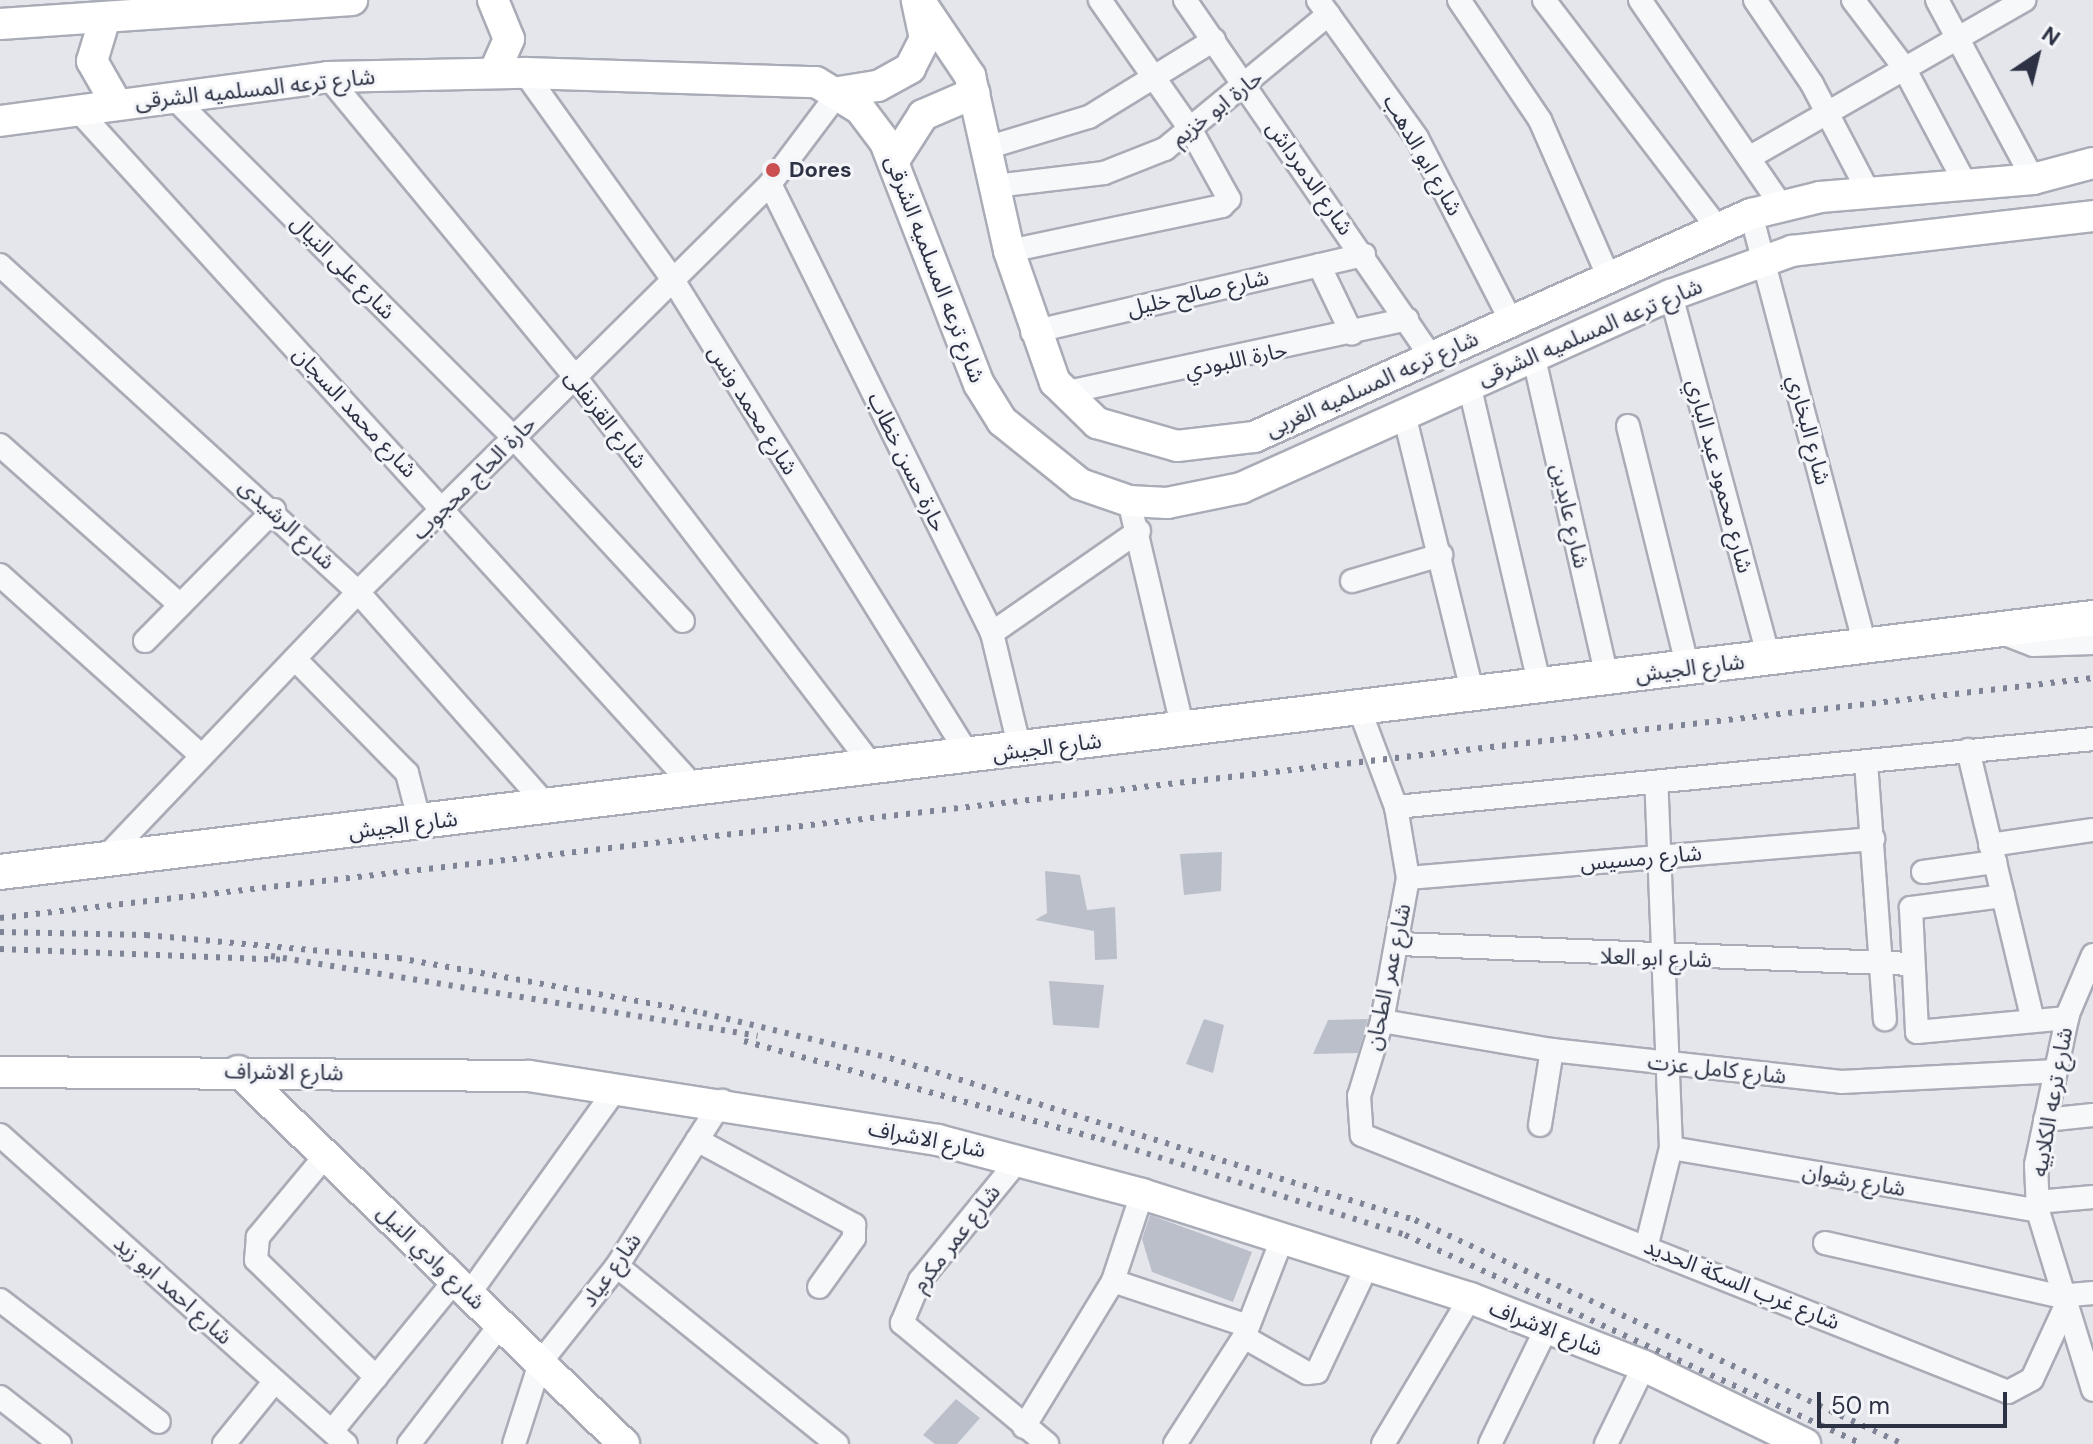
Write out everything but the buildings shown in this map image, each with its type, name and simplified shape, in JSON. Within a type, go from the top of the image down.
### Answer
[{"type":"main road","name":"شارع الجيش","points":[[0,872],[549,808],[2093,618]]},
{"type":"street","points":[[0,24],[46,10],[111,11],[352,0]]},
{"type":"street","points":[[493,0],[509,39],[494,73]]},
{"type":"street","points":[[839,92],[878,86],[910,68],[925,39],[918,0]]},
{"type":"street","name":"شارع ترعه المسلميه الغربى","points":[[918,0],[953,41],[974,93],[1009,251],[1032,332],[1063,393],[1074,409],[1123,434],[1203,446],[1254,437],[1751,214],[1781,205],[1869,193],[2033,179],[2093,163]]},
{"type":"street","points":[[1009,251],[1229,199],[1192,132],[1100,0]]},
{"type":"street","name":"شارع الدمرداش","points":[[1185,0],[1247,85],[1432,358]]},
{"type":"street","points":[[1459,0],[1540,120],[1608,276]]},
{"type":"street","points":[[1544,0],[1717,227]]},
{"type":"street","points":[[1640,0],[1752,156],[1781,205]]},
{"type":"street","points":[[1755,0],[1827,112],[1869,193]]},
{"type":"street","points":[[1853,0],[1903,66],[1966,185]]},
{"type":"street","points":[[1937,0],[2033,179]]},
{"type":"street","points":[[1752,156],[2015,2]]},
{"type":"street","name":"حارة ابو خزيم","points":[[995,186],[1104,173],[1192,132],[1247,85],[1324,7]]},
{"type":"street","name":"شارع ابو الدهب","points":[[1324,7],[1417,138],[1511,321]]},
{"type":"street","points":[[111,11],[92,61],[116,103]]},
{"type":"street","points":[[986,148],[1089,117],[1214,40]]},
{"type":"street","name":"شارع ترعه المسلميه الشرقى","points":[[0,121],[76,108],[328,77],[525,73],[799,78],[839,92],[874,124],[893,162],[989,403],[1058,471],[1129,501],[1205,499],[1241,488],[1533,354],[1671,295],[1765,261],[1856,240],[2093,216]]},
{"type":"street","name":"شارع محمد ونس","points":[[525,73],[673,280],[969,756]]},
{"type":"street","name":"شارع القرنفلى","points":[[328,77],[575,377],[874,768]]},
{"type":"street","name":"حارة الحاج محجوب","points":[[104,859],[358,592],[770,184],[839,92]]},
{"type":"street","points":[[893,162],[923,115],[974,93]]},
{"type":"street","name":"شارع على النيال","points":[[172,96],[514,438],[683,621]]},
{"type":"street","name":"شارع محمد السجان","points":[[76,108],[697,790]]},
{"type":"street","name":"حارة حسن خطاب","points":[[770,184],[992,633],[1020,750]]},
{"type":"street","name":"شارع البخاري","points":[[1751,214],[1865,646]]},
{"type":"street","name":"شارع صالح خليل","points":[[1032,332],[1364,255]]},
{"type":"street","name":"شارع الرشيدى","points":[[0,265],[274,510],[358,592],[549,808]]},
{"type":"street","points":[[1319,265],[1352,334]]},
{"type":"street","name":"شارع محمود عبد الباري","points":[[1671,295],[1769,658]]},
{"type":"street","name":"حارة اللبودي","points":[[1063,393],[1352,334],[1407,319]]},
{"type":"street","name":"شارع عابدين","points":[[1533,354],[1607,678]]},
{"type":"street","points":[[1469,384],[1540,686]]},
{"type":"street","points":[[1404,414],[1473,694]]},
{"type":"street","points":[[1628,426],[1688,668]]},
{"type":"street","points":[[1,447],[180,605]]},
{"type":"street","points":[[1129,501],[1139,531],[1183,730]]},
{"type":"street","points":[[145,641],[274,510]]},
{"type":"street","points":[[992,633],[1139,531]]},
{"type":"street","points":[[1352,581],[1441,555]]},
{"type":"street","points":[[0,575],[202,756]]},
{"type":"street","points":[[1996,630],[2033,645],[2093,643]]},
{"type":"street","points":[[295,659],[407,773],[420,823]]},
{"type":"street","name":"شارع عمر الطحان","points":[[1359,708],[1396,807],[1408,878],[1399,944],[1382,1021],[1356,1114],[1362,1135],[1379,1144]]},
{"type":"street","points":[[1396,807],[2093,739]]},
{"type":"street","points":[[1968,750],[2033,1020]]},
{"type":"street","points":[[1866,762],[1885,1019]]},
{"type":"street","points":[[1647,1244],[1671,1148],[1656,782]]},
{"type":"street","points":[[1923,872],[2093,830]]},
{"type":"street","name":"شارع رمسيس","points":[[1408,878],[1873,839]]},
{"type":"street","points":[[2003,896],[1912,905],[1917,1032],[2093,1012]]},
{"type":"street","name":"شارع ابو العلا","points":[[1399,944],[1663,960],[1913,964]]},
{"type":"street","name":"شارع ترعه الكلابيه","points":[[2092,1383],[2061,1304],[2037,1207],[2045,1120],[2055,1071],[2068,1016],[2093,955]]},
{"type":"street","name":"شارع كامل عزت","points":[[1382,1021],[1552,1050],[1841,1082],[2055,1071]]},
{"type":"street","points":[[1540,1125],[1552,1050]]},
{"type":"street","name":"شارع الاشراف","points":[[0,1072],[238,1071],[529,1076],[722,1101],[1020,1158],[1470,1298],[1644,1366],[1769,1436],[1805,1444]]},
{"type":"street","name":"شارع وادي النيل","points":[[238,1071],[624,1444]]},
{"type":"street","points":[[339,1438],[376,1377],[462,1287],[617,1087]]},
{"type":"street","name":"شارع عياد","points":[[514,1444],[540,1363],[617,1266],[722,1101]]},
{"type":"street","points":[[2045,1120],[2093,1115]]},
{"type":"street","name":"شارع احمد ابو زيد","points":[[0,1135],[339,1438]]},
{"type":"street","points":[[697,1140],[854,1225],[854,1238],[819,1287]]},
{"type":"street","name":"شارع غرب السكة الحديد","points":[[1379,1144],[1647,1244],[2008,1392],[2032,1379],[2061,1304]]},
{"type":"street","name":"شارع رشوان","points":[[1671,1148],[2037,1207],[2093,1197]]},
{"type":"street","points":[[326,1155],[258,1237],[256,1260],[376,1377]]},
{"type":"street","name":"شارع عمر مكرم","points":[[1020,1158],[920,1280],[902,1323],[1047,1444]]},
{"type":"street","points":[[1024,1427],[1113,1281],[1142,1194]]},
{"type":"street","points":[[1177,1443],[1246,1332],[1282,1239]]},
{"type":"street","points":[[1825,1243],[2061,1304],[2093,1293]]},
{"type":"street","points":[[1113,1281],[1246,1332],[1307,1373],[1317,1372],[1368,1264]]},
{"type":"street","points":[[617,1266],[837,1444]]},
{"type":"street","points":[[1383,1444],[1470,1298]]},
{"type":"street","points":[[0,1300],[159,1422]]},
{"type":"street","points":[[409,1444],[500,1325]]},
{"type":"street","points":[[1490,1444],[1547,1327]]},
{"type":"street","points":[[1606,1444],[1644,1366]]},
{"type":"street","points":[[224,1444],[275,1381]]},
{"type":"street","points":[[0,1397],[60,1444]]},
{"type":"railway","points":[[0,918],[2093,678]]},
{"type":"railway","points":[[0,932],[146,935],[398,958],[703,1013],[890,1058],[1415,1220],[1903,1444]]},
{"type":"railway","points":[[0,949],[283,960]]},
{"type":"railway","points":[[271,956],[757,1036]]},
{"type":"railway","points":[[744,1041],[1101,1139],[1405,1235],[1862,1444]]},
{"type":"place","name":"Dores","points":[[773,170]]}]
